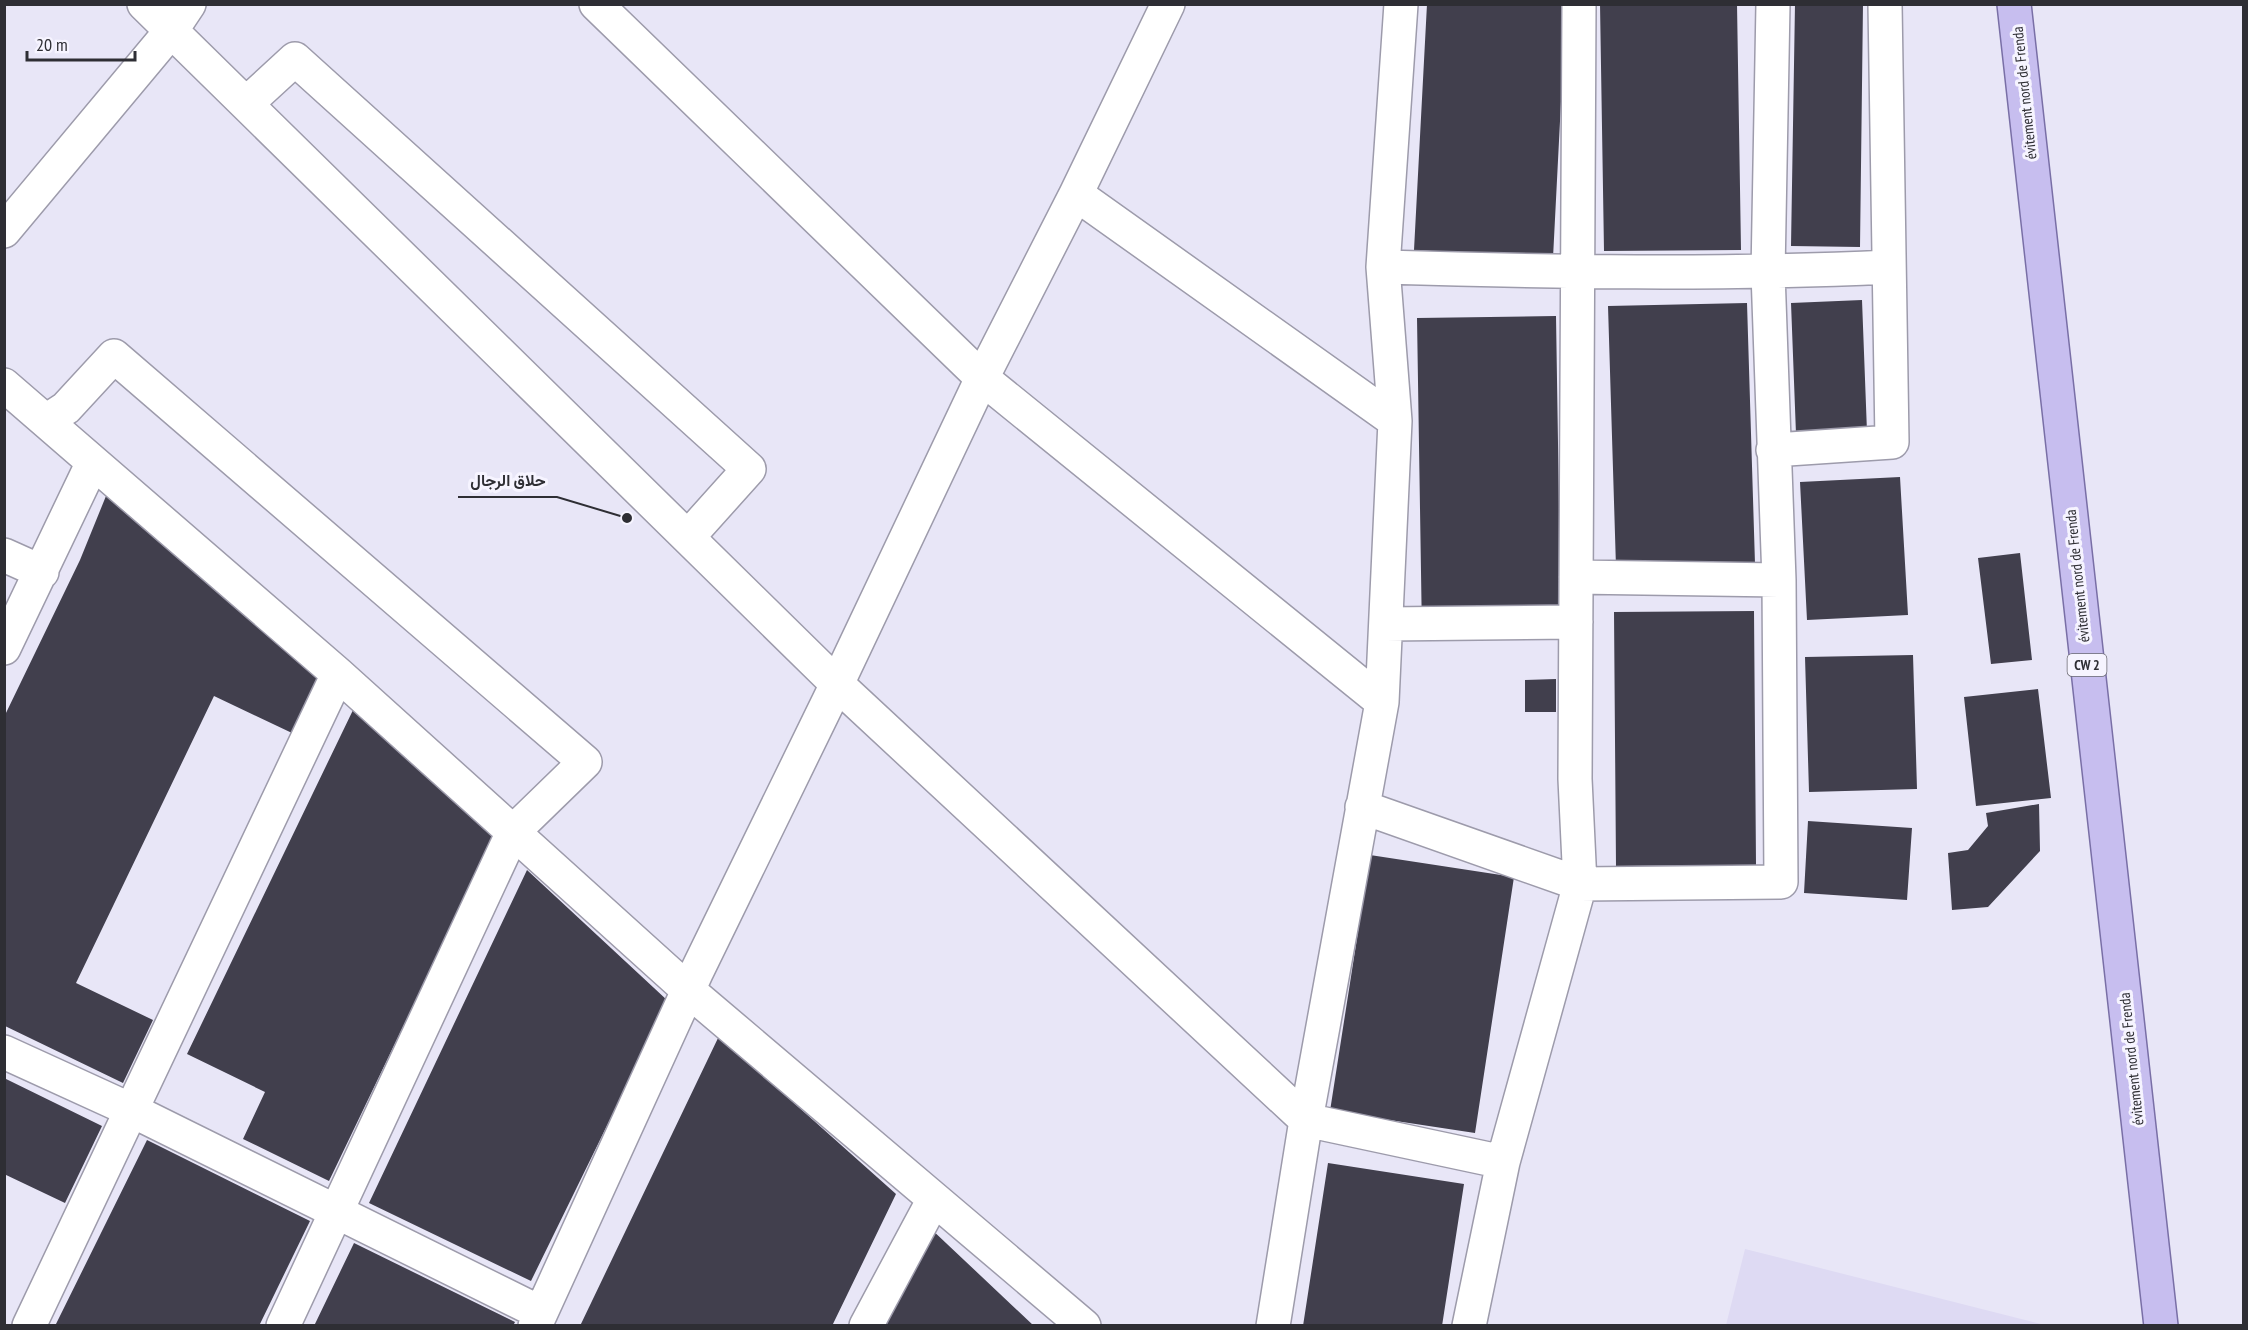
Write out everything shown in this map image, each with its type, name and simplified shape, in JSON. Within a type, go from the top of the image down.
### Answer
[{"type":"main road","name":"évitement nord de Frenda","points":[[2014,4],[2161,1326]]},
{"type":"street","points":[[144,4],[180,18],[246,104],[837,684],[1306,1120],[1503,1161]]},
{"type":"street","points":[[596,4],[982,378],[1382,702]]},
{"type":"street","points":[[4,1052],[131,1110],[337,1212],[538,1319],[688,990],[837,684],[982,378],[1076,194],[1168,4]]},
{"type":"street","points":[[1273,1326],[1306,1120],[1382,702],[1395,421],[1383,267],[1401,4]]},
{"type":"street","points":[[1469,1326],[1503,1161],[1580,884],[1575,779],[1580,273],[1579,4]]},
{"type":"street","points":[[1362,807],[1580,884],[1781,882],[1779,580],[1768,273],[1773,4]]},
{"type":"street","points":[[1773,450],[1892,442],[1885,4]]},
{"type":"street","points":[[4,231],[180,18]]},
{"type":"street","points":[[246,104],[295,59],[749,469],[688,537]]},
{"type":"street","points":[[1076,194],[1395,421]]},
{"type":"street","points":[[1383,267],[1580,273],[1768,273],[1889,267]]},
{"type":"street","points":[[46,422],[66,408],[114,356],[585,762],[513,832],[283,1326]]},
{"type":"street","points":[[4,385],[338,674],[688,990],[1084,1326]]},
{"type":"street","points":[[4,648],[93,462]]},
{"type":"street","points":[[4,555],[42,572]]},
{"type":"street","points":[[1576,577],[1779,580]]},
{"type":"street","points":[[1386,624],[1576,622]]},
{"type":"street","points":[[29,1326],[338,674]]},
{"type":"street","points":[[866,1326],[934,1199]]},
{"type":"shaded area","points":[[1745,1249],[2045,1325],[1726,1325]]},
{"type":"building","points":[[1427,4],[1566,4],[1553,258],[1414,250]]},
{"type":"building","points":[[1600,4],[1737,4],[1741,250],[1604,251]]},
{"type":"building","points":[[1795,4],[1863,4],[1860,247],[1791,246]]},
{"type":"building","points":[[1862,300],[1867,432],[1796,434],[1791,303]]},
{"type":"building","points":[[1747,303],[1755,564],[1616,567],[1608,306]]},
{"type":"building","points":[[1556,316],[1561,633],[1422,635],[1417,318]]},
{"type":"building","points":[[1900,477],[1908,615],[1807,620],[1800,482]]},
{"type":"building","points":[[106,496],[320,679],[292,733],[214,696],[76,983],[153,1020],[123,1083],[5,1026],[5,715],[80,560]]},
{"type":"building","points":[[2020,553],[2032,660],[1991,664],[1978,558]]},
{"type":"building","points":[[1754,611],[1756,865],[1616,866],[1614,612]]},
{"type":"building","points":[[1913,655],[1917,789],[1809,792],[1805,657]]},
{"type":"building","points":[[1556,679],[1556,712],[1525,712],[1525,680]]},
{"type":"building","points":[[2038,689],[2051,798],[1976,806],[1964,697]]},
{"type":"building","points":[[354,708],[497,831],[329,1181],[243,1139],[265,1092],[187,1054]]},
{"type":"building","points":[[2039,804],[2040,851],[1988,907],[1952,910],[1948,853],[1968,850],[1988,826],[1986,813]]},
{"type":"building","points":[[1808,821],[1912,828],[1907,900],[1804,893]]},
{"type":"building","points":[[1370,855],[1514,877],[1475,1133],[1330,1111]]},
{"type":"building","points":[[527,870],[668,1001],[531,1281],[369,1203]]},
{"type":"building","points":[[719,1036],[896,1194],[832,1326],[580,1326]]},
{"type":"building","points":[[4,1078],[102,1126],[65,1203],[4,1174]]},
{"type":"building","points":[[147,1140],[310,1221],[259,1326],[55,1326]]},
{"type":"building","points":[[1328,1163],[1464,1184],[1442,1326],[1303,1326]]},
{"type":"building","points":[[929,1227],[1034,1326],[882,1326]]},
{"type":"building","points":[[354,1243],[515,1322],[513,1326],[314,1326]]},
{"type":"place","name":"حلاق الرجال","points":[[627,518]]}]
